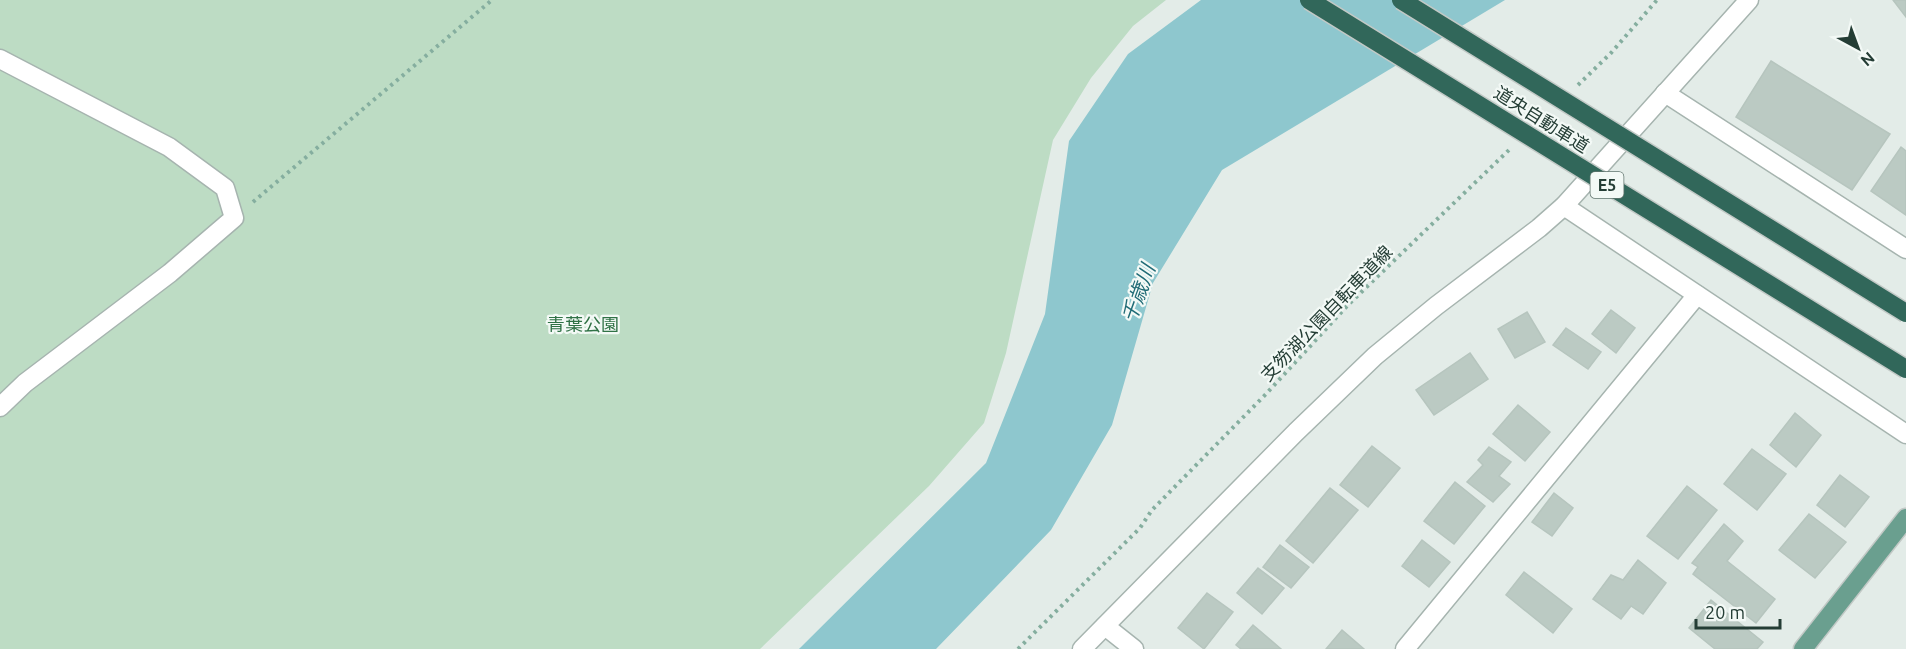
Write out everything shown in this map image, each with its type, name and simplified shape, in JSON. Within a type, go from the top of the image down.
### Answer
[{"type":"highway","name":"道央自動車道","points":[[1309,0],[1906,369]]},
{"type":"highway","name":"道央自動車道","points":[[1401,0],[1906,313]]},
{"type":"main road","points":[[1803,649],[1906,518]]},
{"type":"street","points":[[1082,649],[1296,432],[1375,356],[1564,206],[1749,0]]},
{"type":"street","points":[[0,59],[169,147],[225,188],[234,218],[170,273],[25,383],[0,407]]},
{"type":"street","points":[[1665,93],[1906,249]]},
{"type":"street","points":[[1564,206],[1906,434]]},
{"type":"street","points":[[1405,649],[1697,295]]},
{"type":"street","points":[[1105,626],[1134,649]]},
{"type":"path","points":[[234,218],[492,0]]},
{"type":"path","points":[[1577,85],[1611,53],[1657,0]]},
{"type":"path","name":"支笏湖公園自転車道線","points":[[1018,649],[1140,528],[1152,510],[1266,394],[1349,304],[1510,149]]},
{"type":"green space","name":"青葉公園","points":[[0,0],[1166,0],[1133,26],[1091,78],[1053,140],[1006,353],[984,423],[929,486],[760,649],[0,649]]},
{"type":"water","name":"千歳川","points":[[1201,0],[1505,0],[1222,170],[1153,283],[1112,425],[1051,530],[936,649],[799,649],[986,463],[1045,314],[1069,141],[1128,54]]},
{"type":"building","points":[[1893,0],[1906,0],[1906,17]]},
{"type":"building","points":[[1771,61],[1890,134],[1852,190],[1736,117]]},
{"type":"building","points":[[1901,147],[1906,151],[1906,215],[1871,191]]},
{"type":"building","points":[[1611,310],[1635,328],[1616,353],[1592,334]]},
{"type":"building","points":[[1527,312],[1545,342],[1515,358],[1498,329]]},
{"type":"building","points":[[1566,328],[1601,352],[1588,369],[1553,345]]},
{"type":"building","points":[[1470,353],[1488,379],[1434,415],[1416,390]]},
{"type":"building","points":[[1518,405],[1550,432],[1525,461],[1493,434]]},
{"type":"building","points":[[1795,413],[1821,435],[1796,467],[1770,445]]},
{"type":"building","points":[[1372,446],[1400,468],[1368,507],[1340,485]]},
{"type":"building","points":[[1489,447],[1511,462],[1499,476],[1510,484],[1493,502],[1467,482],[1483,465],[1478,460]]},
{"type":"building","points":[[1752,449],[1786,474],[1757,510],[1724,484]]},
{"type":"building","points":[[1840,475],[1869,497],[1845,527],[1817,505]]},
{"type":"building","points":[[1455,482],[1485,506],[1454,544],[1424,521]]},
{"type":"building","points":[[1687,486],[1717,510],[1678,559],[1647,536]]},
{"type":"building","points":[[1330,488],[1358,510],[1313,563],[1286,541]]},
{"type":"building","points":[[1554,493],[1573,508],[1552,536],[1532,522]]},
{"type":"building","points":[[1809,514],[1846,542],[1815,578],[1779,550]]},
{"type":"building","points":[[1724,524],[1743,541],[1727,561],[1775,599],[1756,623],[1693,574],[1698,567],[1692,563]]},
{"type":"building","points":[[1422,540],[1450,562],[1429,587],[1402,566]]},
{"type":"building","points":[[1280,545],[1309,567],[1291,588],[1263,567]]},
{"type":"building","points":[[1638,560],[1666,583],[1643,614],[1631,606],[1621,619],[1593,599],[1611,575],[1623,580]]},
{"type":"building","points":[[1258,568],[1284,588],[1262,614],[1237,593]]},
{"type":"building","points":[[1524,572],[1572,609],[1553,633],[1506,595]]},
{"type":"building","points":[[1207,593],[1233,612],[1204,649],[1178,628]]},
{"type":"building","points":[[1711,600],[1763,642],[1757,649],[1715,649],[1689,628]]},
{"type":"building","points":[[1253,625],[1281,649],[1241,649],[1236,645]]},
{"type":"building","points":[[1342,630],[1364,649],[1326,649]]}]
